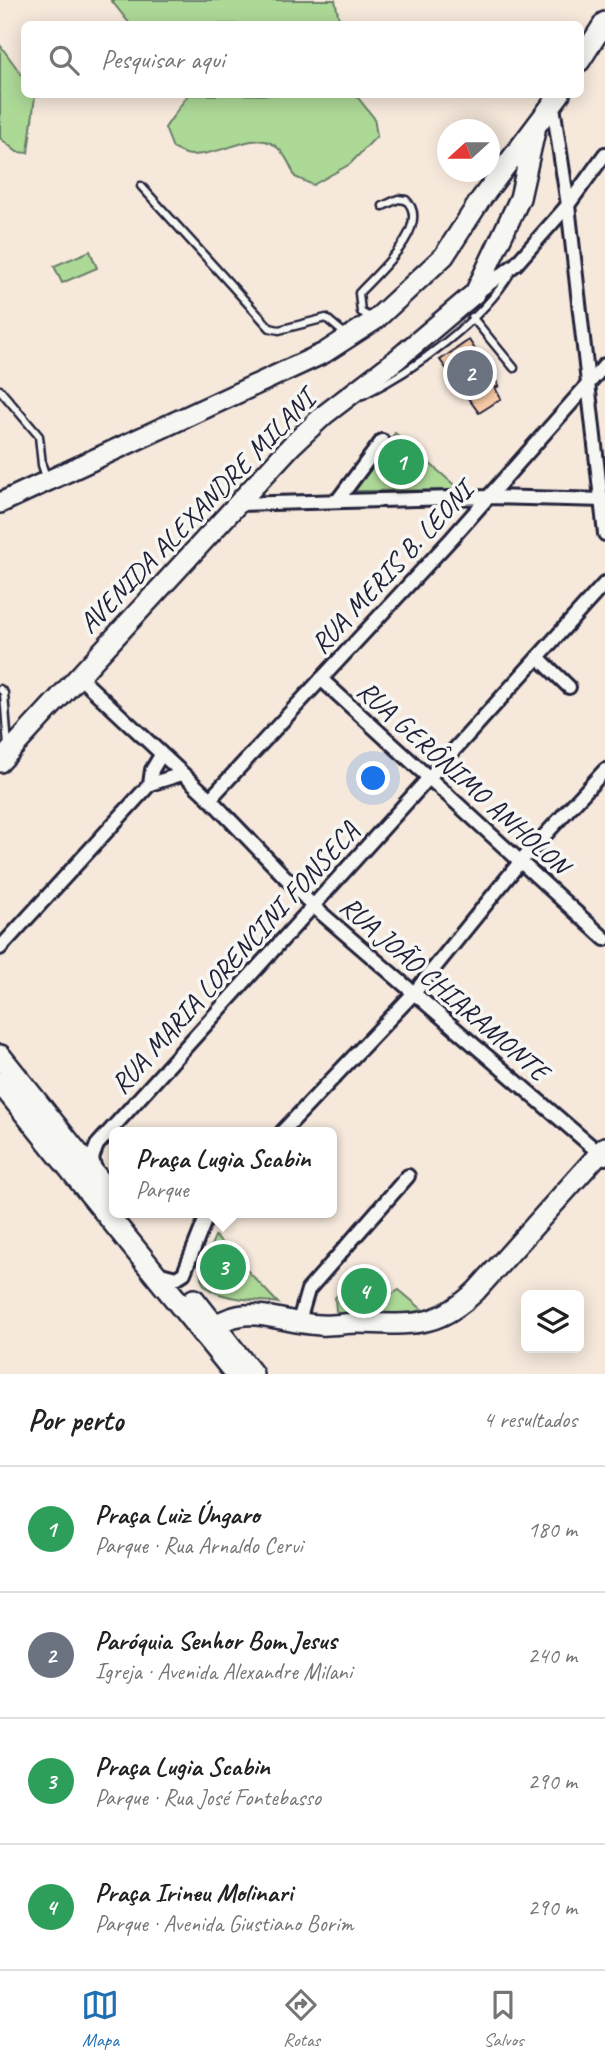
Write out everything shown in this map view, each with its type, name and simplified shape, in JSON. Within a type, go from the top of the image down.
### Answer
[{"type":"main road","points":[[584,55],[605,22]]},
{"type":"main road","points":[[0,503],[324,354],[375,320],[444,256],[481,199],[556,100]]},
{"type":"main road","name":"AVENIDA ALEXANDRE MILANI","points":[[4,757],[324,415],[396,360],[475,293],[520,198],[535,131]]},
{"type":"main road","points":[[0,1056],[109,1192]]},
{"type":"main road","points":[[0,1082],[109,1216]]},
{"type":"main road","points":[[209,1329],[226,1317],[257,1313],[320,1325],[415,1325],[437,1320],[456,1310],[603,1153]]},
{"type":"main road","points":[[110,1218],[155,1273],[252,1374]]},
{"type":"main road","points":[[129,1218],[176,1278],[236,1374]]},
{"type":"street","points":[[556,100],[605,534]]},
{"type":"street","points":[[475,293],[516,264],[568,205],[605,155]]},
{"type":"street","name":"RUA MERIS B. LEONI","points":[[210,799],[489,497],[605,365]]},
{"type":"street","points":[[337,501],[382,441]]},
{"type":"street","points":[[239,504],[489,497],[603,500]]},
{"type":"street","name":"RUA MARIA LORENCINI FONSECA","points":[[113,1127],[605,583]]},
{"type":"street","points":[[538,657],[569,687]]},
{"type":"street","name":"RUA JOÃO CHIARAMONTE","points":[[77,676],[210,799],[313,906],[603,1153]]},
{"type":"street","name":"RUA GERÔNIMO ANHOLON","points":[[321,679],[605,939]]},
{"type":"street","points":[[150,784],[152,770],[161,755]]},
{"type":"street","points":[[287,1127],[414,993],[520,862],[605,770]]},
{"type":"street","points":[[0,948],[150,784],[182,774]]},
{"type":"street","name":"RUA MARIA LORENCINI FONSECA","points":[[97,1145],[109,1132]]},
{"type":"street","points":[[74,1147],[90,1148],[97,1145]]},
{"type":"street","points":[[95,1174],[92,1158],[97,1145]]},
{"type":"street","points":[[299,1321],[308,1290],[408,1176]]},
{"type":"street","points":[[155,1273],[176,1278],[188,1266],[206,1218]]},
{"type":"lane","points":[[141,186],[270,328],[279,330],[326,318],[349,338]]},
{"type":"lane","points":[[375,320],[361,312],[359,293],[403,244],[413,223],[413,209],[406,200],[398,199],[383,206]]},
{"type":"lane","points":[[324,415],[398,378],[499,293],[516,264]]},
{"type":"lane","points":[[472,317],[514,368]]},
{"type":"lane","points":[[0,390],[34,426],[39,436],[42,465],[47,481]]},
{"type":"lane","points":[[0,689],[4,693],[4,757]]},
{"type":"green space","points":[[111,0],[335,0],[339,21],[128,21]]},
{"type":"green space","points":[[0,45],[21,74],[21,98],[35,98],[28,153],[17,152],[0,138]]},
{"type":"green space","points":[[186,98],[358,98],[374,118],[377,136],[350,164],[313,185],[295,177],[286,157],[276,146],[265,141],[253,141],[210,153],[191,155],[173,148],[165,128]]},
{"type":"green space","points":[[90,251],[97,268],[62,283],[54,266]]},
{"type":"green space","points":[[395,433],[460,490],[355,491]]},
{"type":"green space","points":[[215,1236],[278,1303],[230,1297],[208,1288],[202,1281],[201,1271]]},
{"type":"green space","points":[[360,1265],[392,1294],[399,1290],[424,1311],[418,1316],[340,1315],[336,1311],[335,1298]]},
{"type":"building","points":[[469,340],[499,386],[495,388],[501,399],[479,413],[440,360]]},
{"type":"place","name":"Paróquia Senhor Bom Jesus","points":[[470,373]]},
{"type":"place","name":"Praça Luiz Úngaro","points":[[401,462]]},
{"type":"place","name":"Praça Lugia Scabin","points":[[223,1267]]},
{"type":"place","name":"Praça Irineu Molinari","points":[[364,1291]]}]
